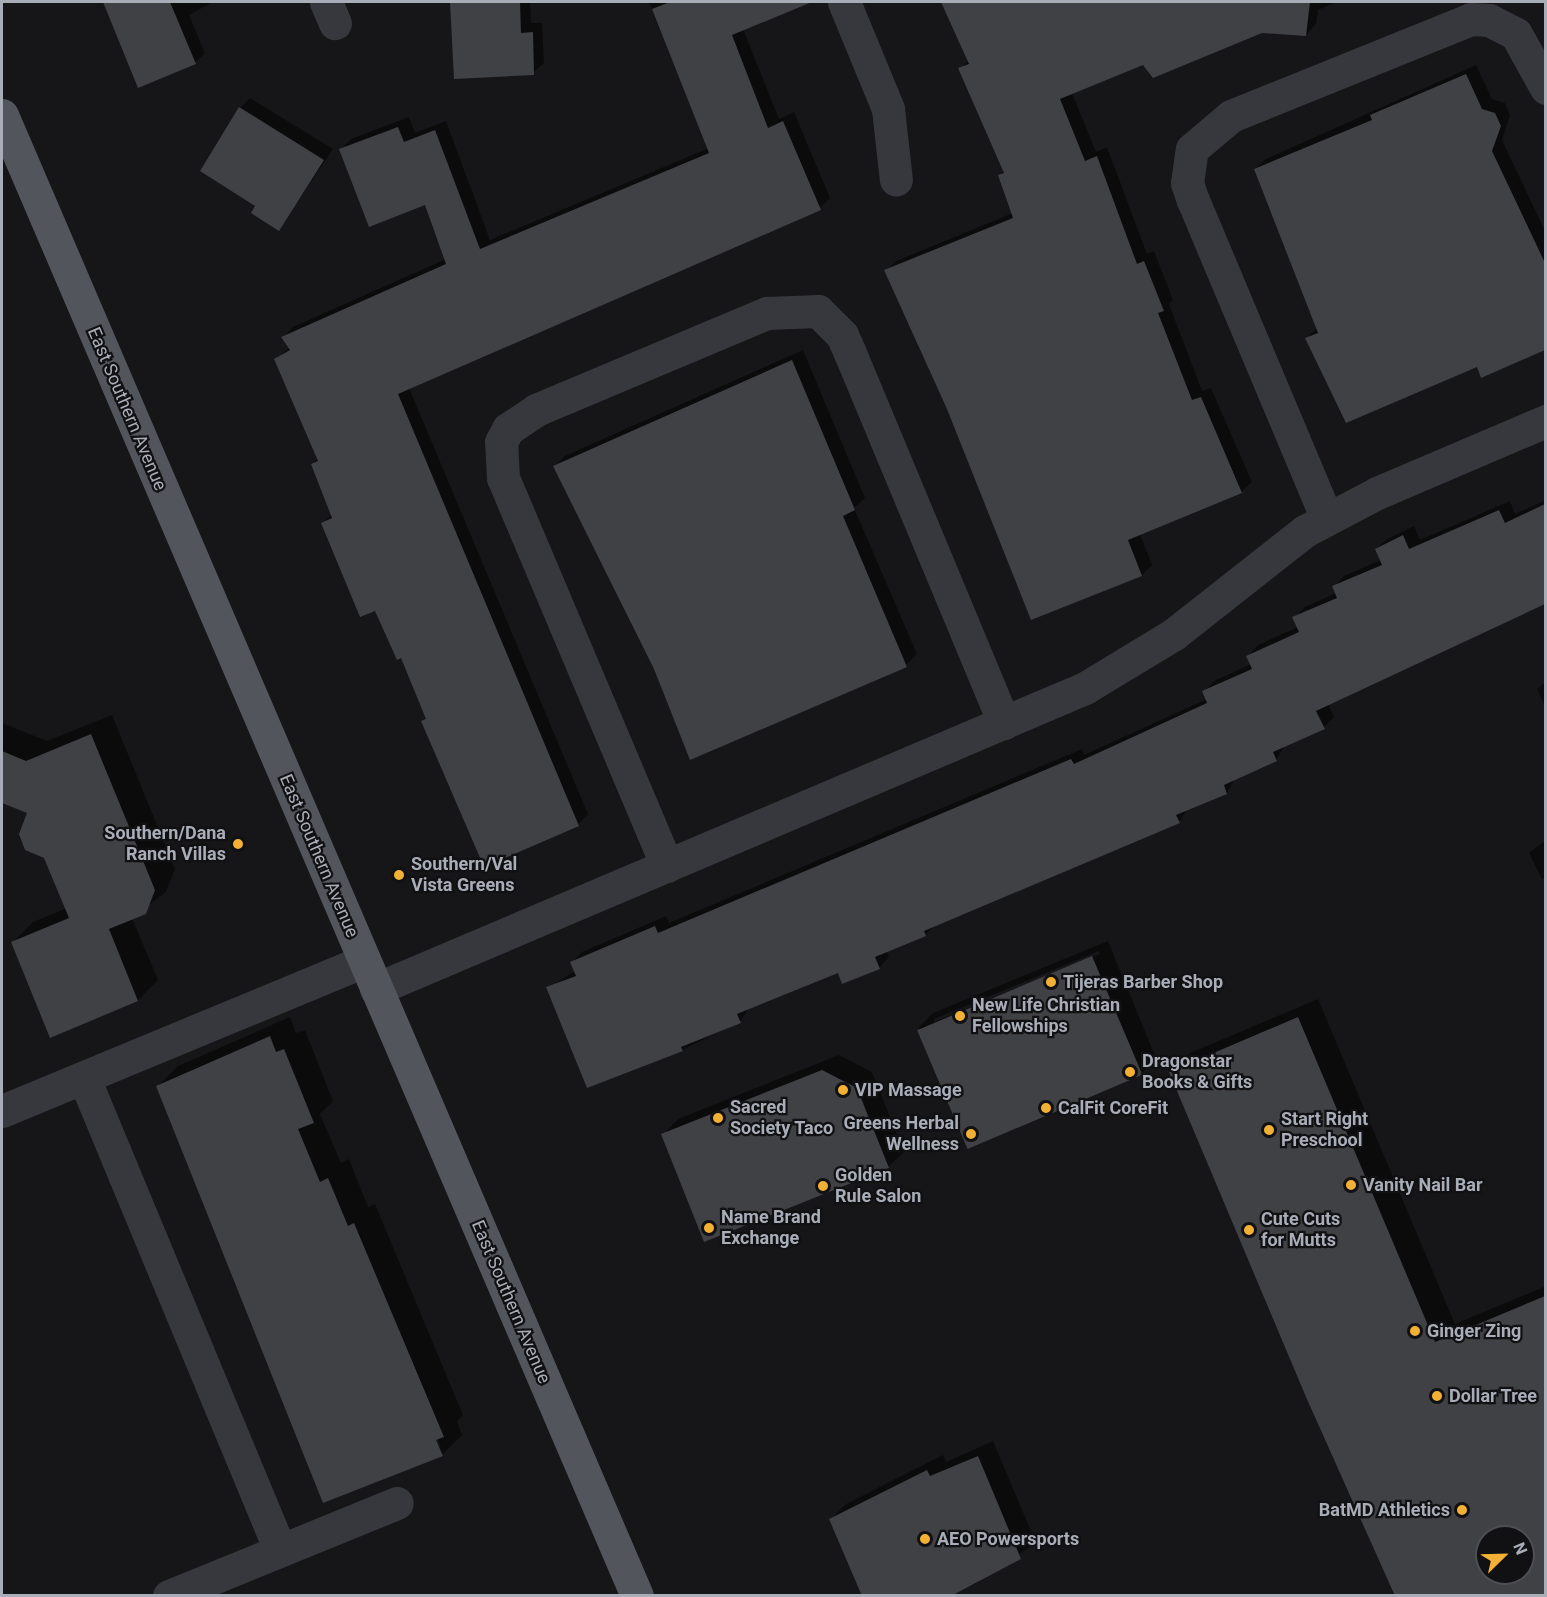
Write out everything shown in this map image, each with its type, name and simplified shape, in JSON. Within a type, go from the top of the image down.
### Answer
[{"type":"main road","name":"East Southern Avenue","points":[[2,115],[637,1596]]},
{"type":"street","points":[[844,2],[888,108],[896,180]]},
{"type":"street","points":[[1327,519],[1193,201],[1186,165],[1192,148],[1231,116],[1471,19],[1503,25],[1516,34],[1545,88]]},
{"type":"street","points":[[667,866],[503,478],[501,442],[508,429],[558,400],[767,313],[818,311],[842,335],[1004,723]]},
{"type":"street","points":[[2,1111],[84,1078],[667,866],[1004,723],[1137,659],[1284,544],[1327,519],[1545,421]]},
{"type":"street","points":[[84,1078],[280,1550]]},
{"type":"street","points":[[170,1596],[397,1503]]},
{"type":"building","points":[[103,2],[170,2],[196,64],[138,88]]},
{"type":"building","points":[[450,2],[520,2],[521,33],[533,32],[534,75],[454,79]]},
{"type":"building","points":[[670,2],[812,2],[732,35],[768,128],[783,121],[821,210],[398,394],[579,826],[484,867],[421,721],[426,719],[401,658],[397,660],[375,611],[360,617],[321,523],[332,518],[311,464],[318,461],[274,359],[290,350],[281,337],[446,264],[425,205],[369,227],[339,149],[398,127],[404,142],[435,130],[480,249],[709,153],[652,9]]},
{"type":"building","points":[[941,2],[1310,2],[1306,36],[1262,33],[1153,78],[1143,65],[1060,99],[1085,161],[1097,156],[1137,264],[1144,261],[1164,311],[1158,313],[1192,400],[1201,397],[1242,493],[1128,540],[1142,576],[1031,620],[947,409],[884,270],[1013,218],[998,175],[1004,173],[958,68],[969,64]]},
{"type":"building","points":[[1466,74],[1482,109],[1495,113],[1501,126],[1492,151],[1545,263],[1545,350],[1481,378],[1477,367],[1346,423],[1305,338],[1318,333],[1254,169],[1372,120],[1370,115]]},
{"type":"building","points":[[239,107],[324,160],[279,231],[251,213],[255,206],[200,171]]},
{"type":"building","points":[[792,360],[855,510],[843,516],[907,667],[690,760],[654,669],[553,466]]},
{"type":"building","points":[[1545,504],[1545,604],[1316,711],[1325,729],[1273,752],[1277,761],[1224,785],[1227,794],[1176,815],[1180,823],[924,931],[926,936],[875,957],[880,969],[842,984],[838,973],[737,1014],[741,1023],[681,1047],[683,1051],[587,1088],[546,987],[576,976],[570,962],[655,926],[658,933],[1071,759],[1074,764],[1207,703],[1202,691],[1252,669],[1246,656],[1299,632],[1292,617],[1337,598],[1332,586],[1382,565],[1375,549],[1403,535],[1409,549],[1499,510],[1505,523]]},
{"type":"building","points":[[91,734],[155,890],[146,914],[109,929],[138,1001],[50,1038],[11,942],[69,918],[44,858],[25,850],[19,834],[27,813],[2,803],[2,751],[26,761]]},
{"type":"building","points":[[1092,956],[1142,1075],[968,1149],[917,1030]]},
{"type":"building","points":[[1298,1017],[1435,1342],[1545,1296],[1545,1596],[1395,1596],[1306,1397],[1169,1072]]},
{"type":"building","points":[[270,1036],[276,1052],[284,1049],[314,1123],[298,1129],[320,1182],[328,1178],[348,1226],[354,1223],[444,1437],[436,1440],[443,1456],[323,1503],[156,1086]]},
{"type":"building","points":[[822,1070],[857,1088],[889,1168],[704,1242],[661,1134]]},
{"type":"building","name":"AEO Powersports","points":[[978,1456],[1021,1559],[951,1596],[862,1596],[829,1519],[927,1470],[930,1476]]},
{"type":"place","name":"Southern/Dana Ranch Villas","points":[[238,844]]},
{"type":"place","name":"Southern/Val Vista Greens","points":[[399,875]]},
{"type":"place","name":"Tijeras Barber Shop","points":[[1051,982]]},
{"type":"place","name":"New Life Christian Fellowships","points":[[960,1016]]},
{"type":"place","name":"Dragonstar Books & Gifts","points":[[1130,1072]]},
{"type":"place","name":"VIP Massage","points":[[843,1090]]},
{"type":"place","name":"CalFit CoreFit","points":[[1046,1108]]},
{"type":"place","name":"Sacred Society Taco","points":[[718,1118]]},
{"type":"place","name":"Start Right Preschool","points":[[1269,1130]]},
{"type":"place","name":"Greens Herbal Wellness","points":[[971,1134]]},
{"type":"place","name":"Vanity Nail Bar","points":[[1351,1185]]},
{"type":"place","name":"Golden Rule Salon","points":[[823,1186]]},
{"type":"place","name":"Name Brand Exchange","points":[[709,1228]]},
{"type":"place","name":"Cute Cuts for Mutts","points":[[1249,1230]]},
{"type":"place","name":"Ginger Zing","points":[[1415,1331]]},
{"type":"place","name":"Dollar Tree","points":[[1437,1396]]},
{"type":"place","name":"BatMD Athletics","points":[[1462,1510]]},
{"type":"place","name":"AEO Powersports","points":[[925,1539]]}]
